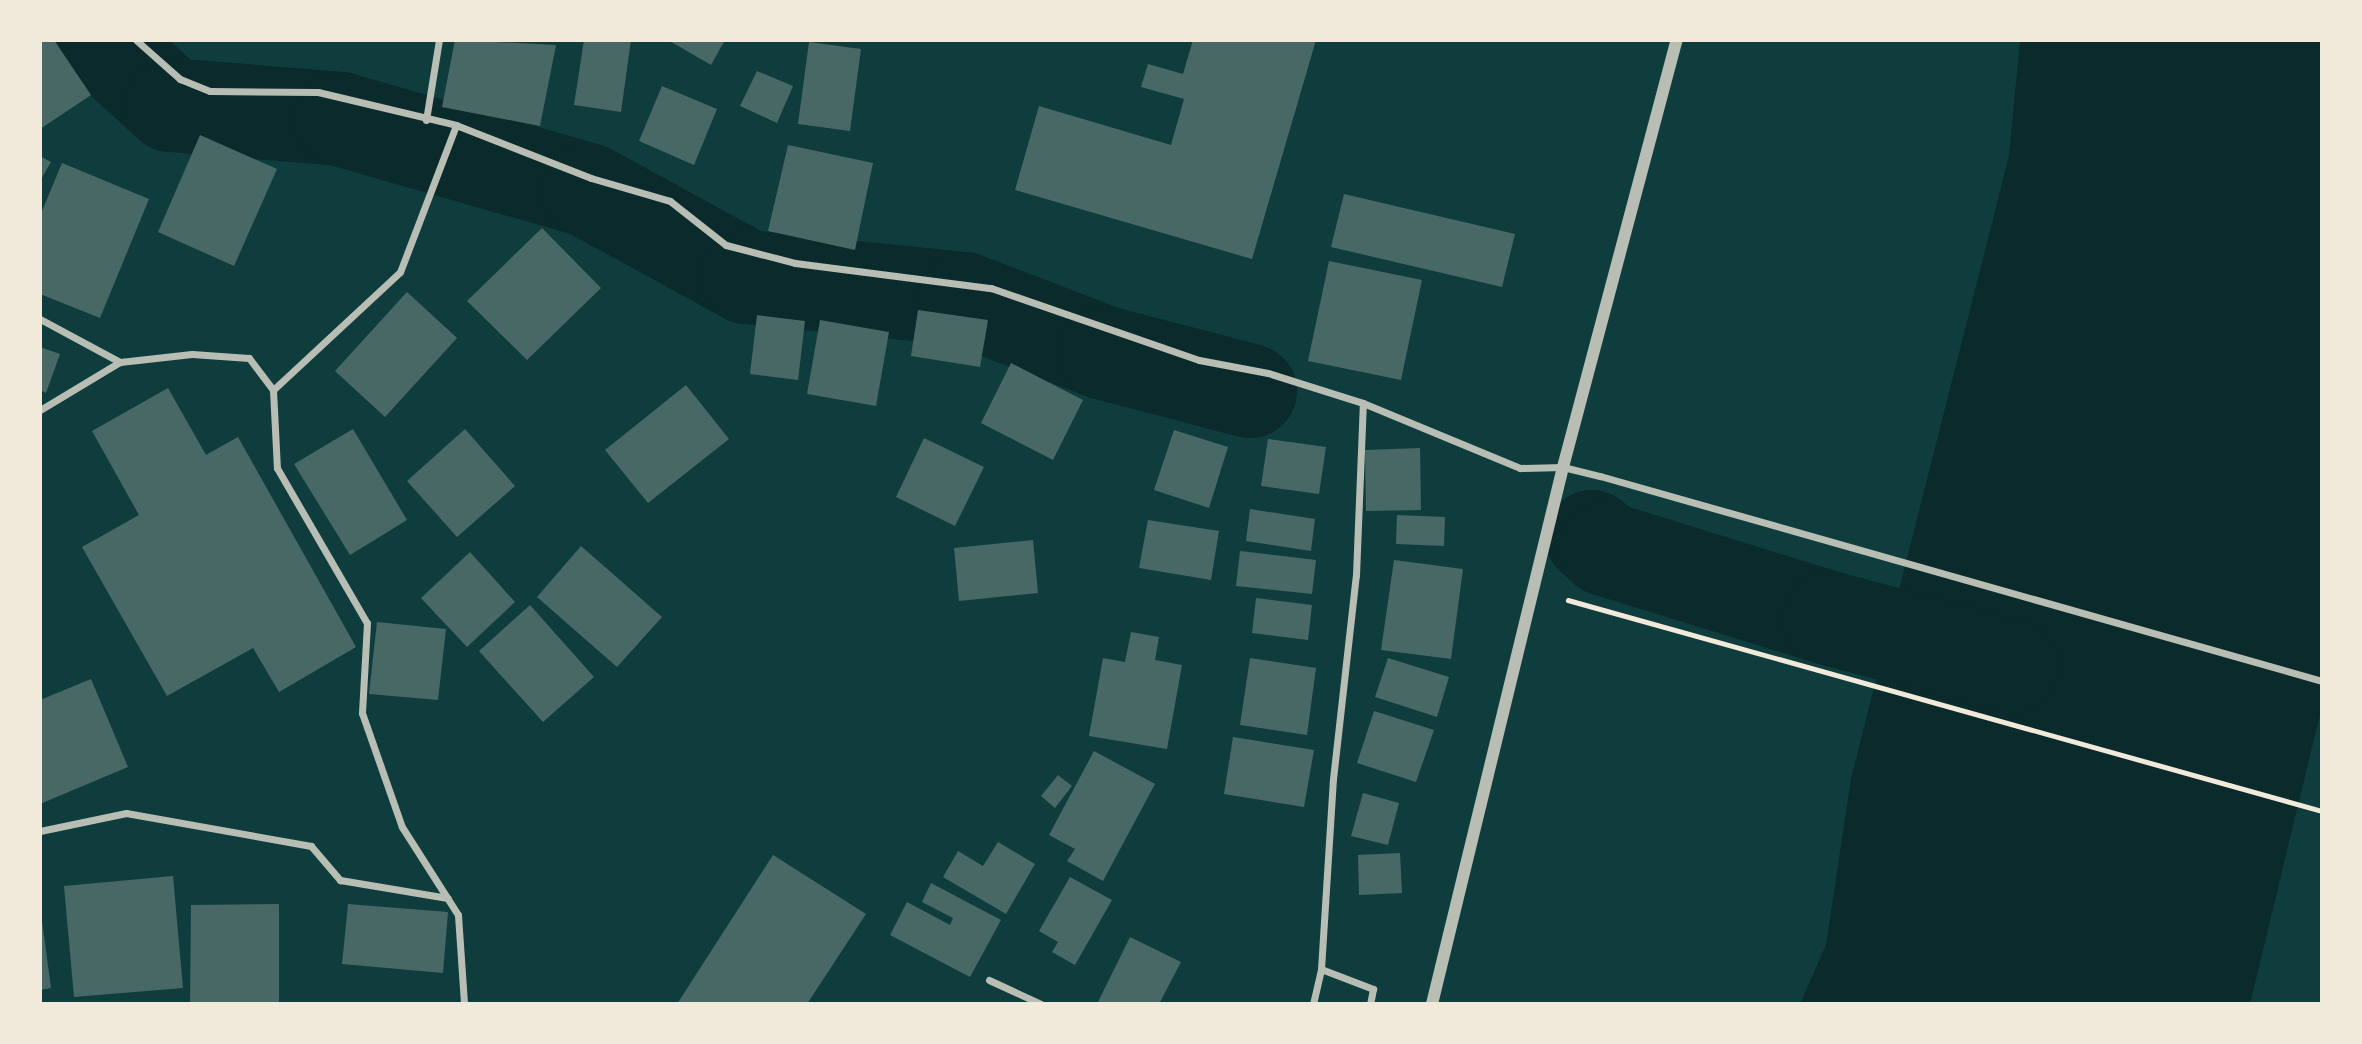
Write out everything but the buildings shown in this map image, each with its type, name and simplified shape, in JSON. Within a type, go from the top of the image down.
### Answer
[{"type":"street","points":[[136,40],[180,79],[210,91],[318,92],[426,120],[456,125],[591,178],[670,201],[726,245],[795,262],[991,288],[1199,360],[1268,373],[1363,403],[1520,468],[1563,467],[1609,478],[2322,681]]},
{"type":"street","points":[[426,120],[439,40]]},
{"type":"street","points":[[1432,1004],[1563,467],[1677,40]]},
{"type":"street","points":[[273,390],[400,272],[456,125]]},
{"type":"street","points":[[40,319],[120,362]]},
{"type":"street","points":[[40,410],[120,362],[192,354],[249,358],[273,390],[277,468],[367,623],[362,713],[402,827],[457,915],[464,1004]]},
{"type":"street","points":[[1313,1004],[1321,969],[1333,779],[1356,575],[1363,403]]},
{"type":"street","points":[[40,831],[127,813],[311,846],[340,880],[447,898]]},
{"type":"street","points":[[1321,969],[1373,989],[1370,1004]]},
{"type":"street","points":[[989,980],[1041,1004]]},
{"type":"path","points":[[1571,601],[2322,811]]},
{"type":"water","points":[[2020,40],[2322,40],[2322,706],[2250,1004],[1800,1004],[1826,945],[1851,779],[2009,156]]},
{"type":"waterway","points":[[99,40],[171,105],[340,119],[588,190],[747,277],[964,299],[1105,353],[1250,391]]},
{"type":"waterway","points":[[1592,537],[1606,549],[1829,618],[2012,667]]}]
